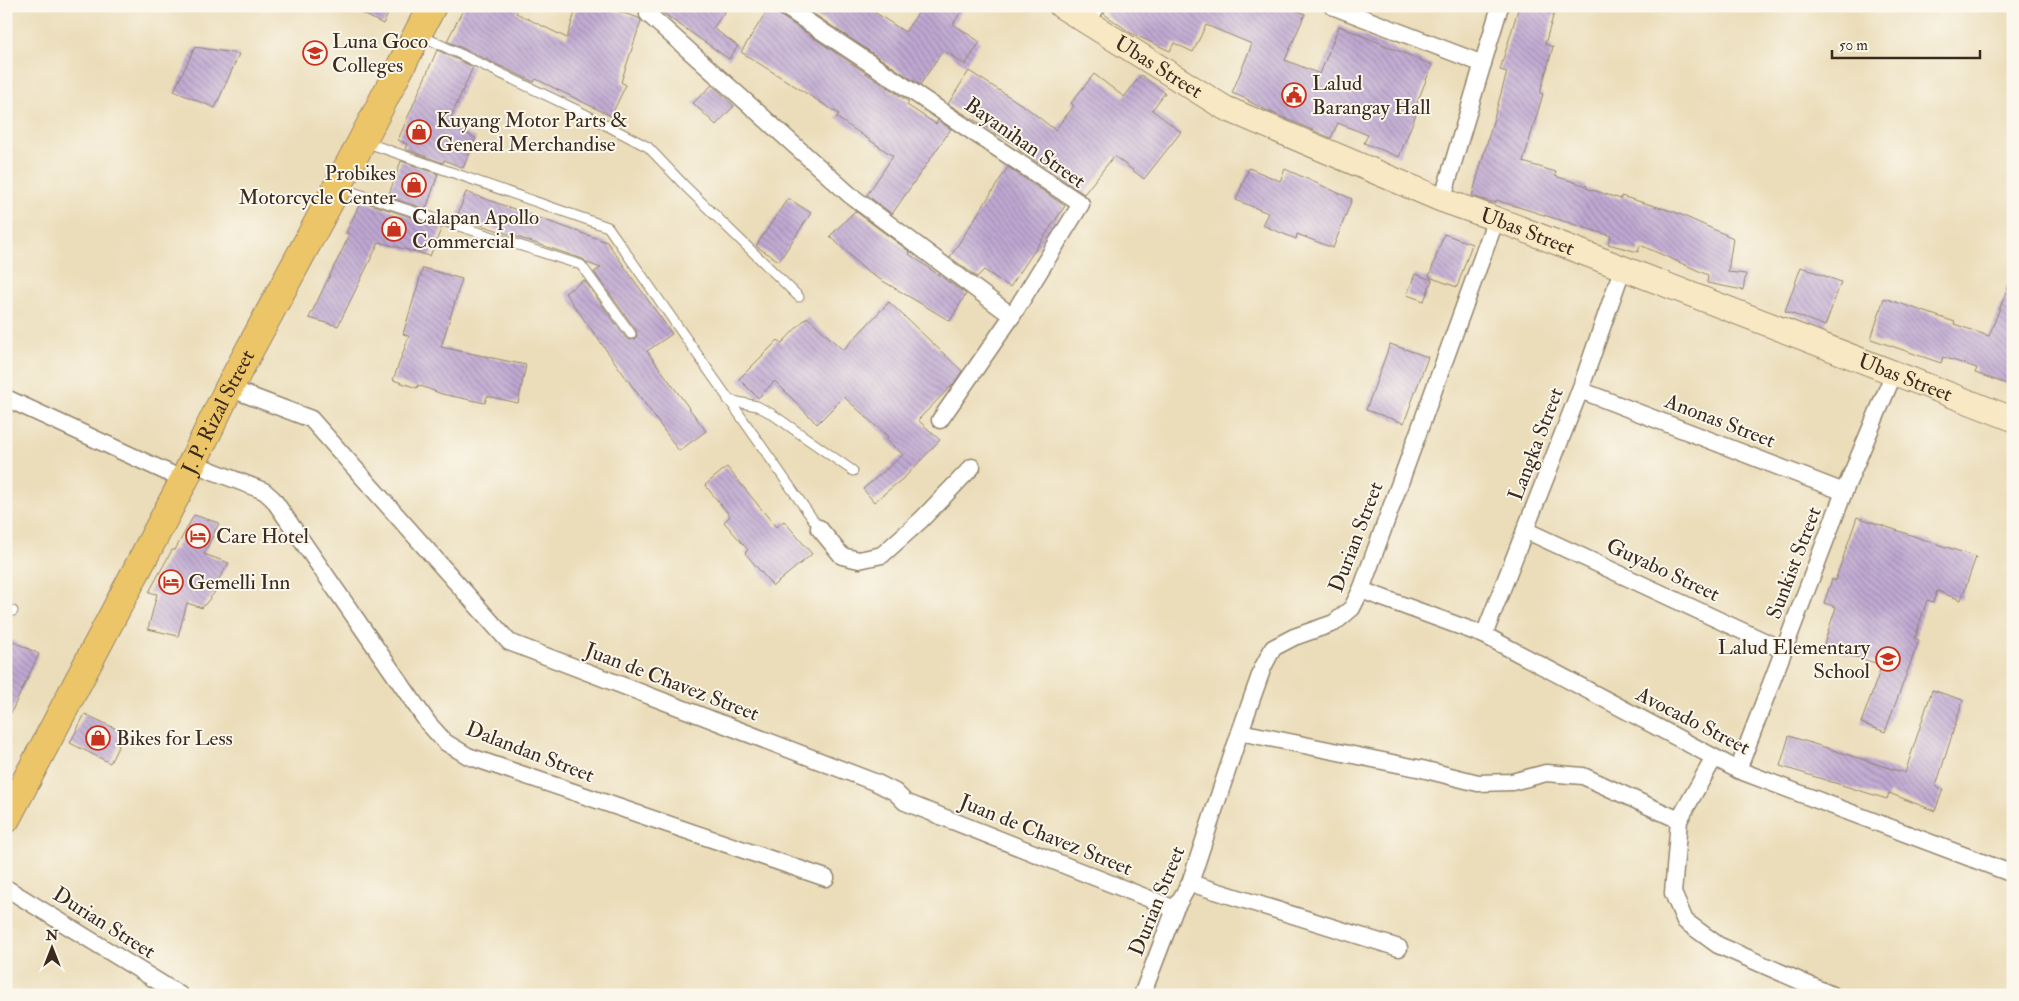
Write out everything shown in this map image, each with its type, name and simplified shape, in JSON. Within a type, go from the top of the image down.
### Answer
[{"type":"highway","name":"J. P. Rizal Street","points":[[6,819],[230,388],[432,6]]},
{"type":"street","points":[[652,6],[648,14],[850,195],[1012,316]]},
{"type":"street","name":"Bayanihan Street","points":[[784,6],[1081,204],[1012,316],[940,420]]},
{"type":"street","name":"Ubas Street","points":[[1061,6],[1092,15],[1224,108],[1442,200],[1622,267],[2013,419]]},
{"type":"street","points":[[1332,6],[1483,64]]},
{"type":"street","points":[[1442,200],[1500,6]]},
{"type":"street","name":"Durian Street","points":[[1142,995],[1174,909],[1190,883],[1240,732],[1263,667],[1273,648],[1294,637],[1334,623],[1352,608],[1361,590],[1496,219]]},
{"type":"street","name":"Langka Street","points":[[1484,635],[1580,390],[1622,267]]},
{"type":"street","name":"Sunkist Street","points":[[1738,770],[1844,492],[1894,373]]},
{"type":"street","name":"Juan de Chavez Street","points":[[230,388],[311,419],[509,642],[877,783],[895,792],[905,802],[1174,909]]},
{"type":"street","name":"Anonas Street","points":[[1580,390],[1844,492]]},
{"type":"street","name":"Dalandan Street","points":[[6,398],[188,471],[264,491],[273,499],[428,723],[446,742],[468,756],[826,878]]},
{"type":"street","points":[[819,528],[842,556],[859,560],[882,555],[921,520],[972,467]]},
{"type":"street","name":"Guyabo Street","points":[[1525,530],[1783,650]]},
{"type":"street","name":"Avocado Street","points":[[1361,590],[1484,635],[1738,770],[2013,874]]},
{"type":"street","points":[[1240,732],[1422,769],[1478,783],[1512,782],[1546,774],[1583,776],[1679,820]]},
{"type":"street","points":[[1714,758],[1679,820],[1673,893],[1685,921],[1718,945],[1832,995]]},
{"type":"street","points":[[1190,883],[1399,948]]},
{"type":"street","name":"Durian Street","points":[[6,888],[180,995]]},
{"type":"lane","points":[[418,34],[575,109],[648,147],[686,187],[799,297]]},
{"type":"lane","points":[[362,141],[608,227],[819,528]]},
{"type":"lane","points":[[337,187],[581,265],[631,334]]},
{"type":"lane","points":[[728,400],[757,406],[772,414],[853,471]]},
{"type":"building","points":[[348,6],[392,6],[383,24]]},
{"type":"building","points":[[465,6],[520,6],[516,13],[567,38],[577,6],[611,6],[610,9],[639,18],[641,21],[621,82],[626,85],[611,116],[536,79],[534,82],[447,41]]},
{"type":"building","points":[[662,6],[729,6],[713,28],[738,46],[729,59],[660,11]]},
{"type":"building","points":[[770,6],[774,6],[778,14],[909,102],[907,105],[936,124],[938,120],[951,129],[892,214],[867,195],[893,156],[836,117],[839,114],[741,52]]},
{"type":"building","points":[[802,6],[865,6],[905,32],[923,6],[965,6],[953,24],[980,42],[965,65],[943,50],[920,85]]},
{"type":"building","points":[[1107,6],[1286,6],[1305,14],[1285,60],[1320,74],[1339,26],[1432,65],[1415,108],[1418,109],[1399,157],[1364,143],[1368,135],[1338,123],[1331,138],[1232,93],[1252,44],[1206,25],[1193,52],[1174,43],[1170,51],[1131,33],[1104,14]]},
{"type":"building","points":[[1519,6],[1556,6],[1545,44],[1553,47],[1540,93],[1543,94],[1523,162],[1556,172],[1555,176],[1587,186],[1586,188],[1621,199],[1621,196],[1675,212],[1733,238],[1728,272],[1746,274],[1743,290],[1707,283],[1708,275],[1640,245],[1638,252],[1608,244],[1611,236],[1496,200],[1495,203],[1472,196],[1507,72],[1500,70]]},
{"type":"building","points":[[195,47],[239,54],[215,108],[174,91]]},
{"type":"building","points":[[437,50],[473,67],[447,126],[476,138],[463,168],[444,160],[443,163],[405,149],[407,144],[398,140]]},
{"type":"building","points":[[969,71],[1027,108],[1055,130],[1074,106],[1071,103],[1094,74],[1124,97],[1141,75],[1165,93],[1152,110],[1181,132],[1144,179],[1114,156],[1084,194],[1019,150],[1020,148],[948,104]]},
{"type":"building","points":[[712,85],[734,106],[716,125],[693,103]]},
{"type":"building","name":"Probikes Motorcycle Center","points":[[401,161],[438,174],[426,209],[388,197]]},
{"type":"building","points":[[1008,167],[1065,206],[1010,287],[984,270],[977,277],[950,257]]},
{"type":"building","points":[[1249,168],[1280,181],[1285,169],[1352,199],[1333,248],[1297,234],[1296,239],[1262,225],[1268,213],[1236,200]]},
{"type":"building","points":[[466,192],[607,242],[672,334],[647,351],[706,431],[679,451],[565,293],[584,280],[626,338],[629,340],[634,339],[637,336],[636,330],[594,272],[601,268],[587,263],[583,259],[457,217]]},
{"type":"building","points":[[788,198],[811,213],[779,261],[756,246]]},
{"type":"building","points":[[361,201],[442,227],[430,256],[379,242],[338,326],[309,318],[350,234],[346,233]]},
{"type":"building","points":[[855,211],[910,252],[909,254],[966,294],[950,321],[866,271],[830,236]]},
{"type":"building","points":[[1444,234],[1472,244],[1457,287],[1429,277]]},
{"type":"building","points":[[1801,267],[1841,282],[1825,326],[1785,311]]},
{"type":"building","points":[[423,268],[462,279],[441,347],[526,365],[518,403],[487,396],[485,403],[442,394],[418,385],[417,388],[393,380],[409,336],[403,334]]},
{"type":"building","points":[[1415,274],[1432,280],[1424,301],[1407,295]]},
{"type":"building","points":[[2012,277],[2013,386],[1975,373],[1977,368],[1943,357],[1941,363],[1871,339],[1884,298],[1955,322],[1954,324],[1989,336]]},
{"type":"building","points":[[889,302],[962,371],[954,383],[918,420],[940,440],[906,476],[874,502],[863,489],[903,455],[886,439],[888,437],[865,416],[844,397],[817,424],[775,381],[758,398],[739,379],[778,340],[782,343],[807,317],[843,350]]},
{"type":"building","points":[[1390,344],[1428,357],[1404,423],[1366,410]]},
{"type":"building","points":[[727,467],[776,527],[784,521],[812,554],[773,586],[745,553],[748,550],[724,522],[730,516],[705,485]]},
{"type":"building","points":[[194,515],[219,523],[204,554],[229,563],[212,590],[215,592],[202,608],[187,603],[178,636],[148,629],[157,594],[149,592]]},
{"type":"building","points":[[1857,517],[1976,557],[1961,600],[1937,591],[1933,602],[1927,600],[1915,638],[1919,640],[1885,732],[1861,723],[1882,665],[1823,647],[1836,607],[1824,603],[1832,579],[1835,581]]},
{"type":"building","points":[[6,638],[39,654],[6,723]]},
{"type":"building","points":[[1932,690],[1963,700],[1936,786],[1943,789],[1935,811],[1889,793],[1887,799],[1780,766],[1789,736],[1905,773]]},
{"type":"building","name":"Bikes for Less","points":[[85,714],[125,733],[110,763],[70,743]]},
{"type":"place","name":"Luna Goco Colleges","points":[[315,53]]},
{"type":"place","name":"Lalud Barangay Hall","points":[[1294,95]]},
{"type":"place","name":"Kuyang Motor Parts & General Merchandise","points":[[419,132]]},
{"type":"place","name":"Probikes Motorcycle Center","points":[[414,185]]},
{"type":"place","name":"Calapan Apollo Commercial","points":[[394,229]]},
{"type":"place","name":"Care Hotel","points":[[198,536]]},
{"type":"place","name":"Gemelli Inn","points":[[171,582]]},
{"type":"place","name":"Lalud Elementary School","points":[[1888,659]]},
{"type":"place","name":"Bikes for Less","points":[[98,738]]}]
